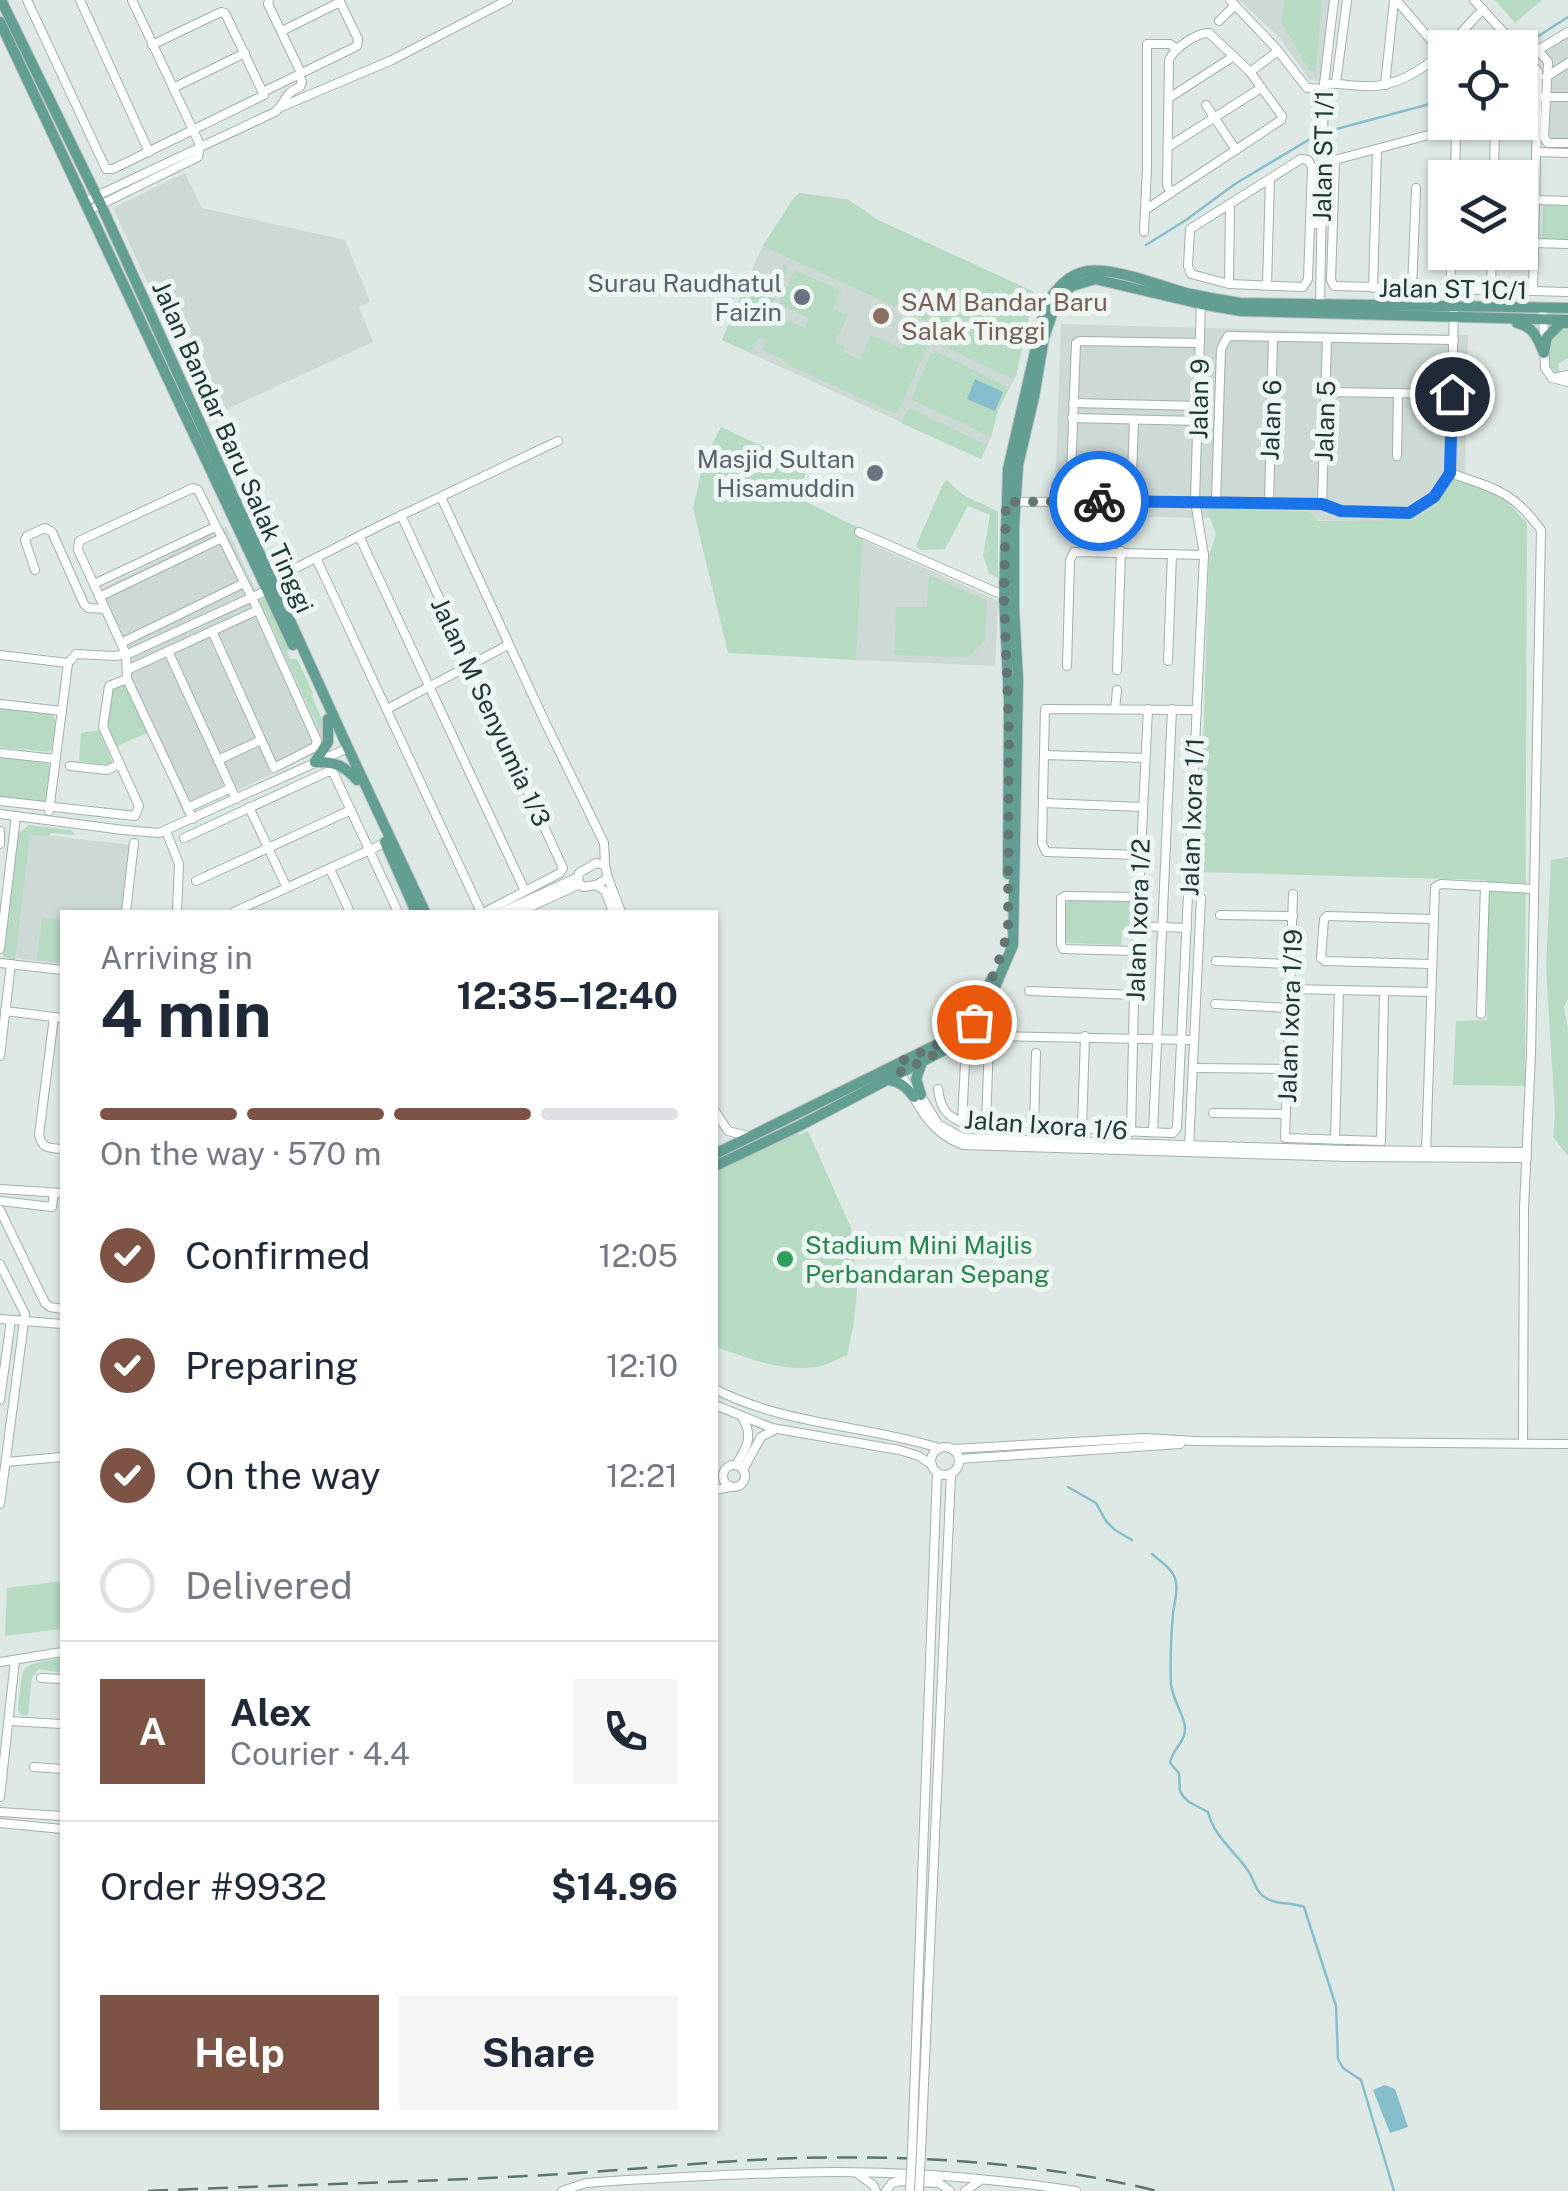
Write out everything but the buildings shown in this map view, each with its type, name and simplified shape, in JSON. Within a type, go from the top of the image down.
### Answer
[{"type":"main road","name":"Jalan Bandar Baru Salak Tinggi","points":[[0,0],[328,719],[424,910]]},
{"type":"main road","name":"Jalan Bandar Baru Salak Tinggi","points":[[2,29],[160,335],[271,589],[288,616],[415,910]]},
{"type":"main road","points":[[718,1152],[902,1066],[944,1041],[966,1020],[985,993],[1001,958],[1008,930],[1011,502],[1044,338],[1063,293],[1095,279],[1241,311],[1320,308],[1543,313],[1568,321]]},
{"type":"main road","points":[[1506,319],[1568,308]]},
{"type":"main road","points":[[1454,312],[1528,325],[1544,353]]},
{"type":"main road","points":[[1544,353],[1547,336],[1568,321]]},
{"type":"main road","points":[[160,335],[179,346],[176,372]]},
{"type":"main road","points":[[718,1165],[887,1080],[902,1066],[948,1048],[974,1022],[992,994],[1013,944],[1018,680],[1009,596]]},
{"type":"main road","points":[[316,762],[328,742],[328,719]]},
{"type":"main road","points":[[316,762],[341,765],[357,780]]},
{"type":"main road","points":[[918,1096],[916,1078],[923,1061]]},
{"type":"main road","points":[[887,1080],[918,1096]]},
{"type":"main road","points":[[795,1113],[800,1125]]},
{"type":"street","points":[[27,0],[104,167],[114,170],[357,46],[358,39],[340,1],[282,31]]},
{"type":"street","points":[[80,0],[149,152]]},
{"type":"street","points":[[132,0],[200,145]]},
{"type":"street","points":[[269,0],[302,82],[289,92],[281,107]]},
{"type":"street","points":[[93,203],[200,145],[392,60],[508,0]]},
{"type":"street","name":"Jalan ST 1/1","points":[[1320,308],[1324,87],[1334,0]]},
{"type":"street","points":[[1336,83],[1347,0]]},
{"type":"street","points":[[1384,85],[1395,0]]},
{"type":"street","points":[[1395,0],[1428,34]]},
{"type":"street","points":[[1474,0],[1502,30]]},
{"type":"street","points":[[1219,21],[1232,2],[1307,88],[1336,83],[1384,85],[1428,64]]},
{"type":"street","points":[[1463,30],[1482,9]]},
{"type":"street","points":[[152,45],[221,12],[228,16],[263,94]]},
{"type":"street","points":[[1568,32],[1538,50],[1548,62],[1541,77],[1545,140],[1568,143]]},
{"type":"street","points":[[1145,210],[1171,193],[1236,150],[1281,120],[1282,116],[1250,72],[1208,33],[1201,33],[1175,51],[1169,60],[1167,185],[1171,193]]},
{"type":"street","points":[[1144,232],[1147,44],[1170,44],[1175,51]]},
{"type":"street","points":[[1250,72],[1278,51]]},
{"type":"street","points":[[173,88],[246,53]]},
{"type":"street","points":[[1168,98],[1234,56]]},
{"type":"street","points":[[1538,78],[1568,63]]},
{"type":"street","points":[[1538,73],[1541,77]]},
{"type":"street","points":[[1168,147],[1261,88]]},
{"type":"street","points":[[1542,96],[1568,97]]},
{"type":"street","points":[[1536,160],[1542,96]]},
{"type":"street","points":[[1206,105],[1236,150]]},
{"type":"street","points":[[1323,163],[1428,135]]},
{"type":"street","points":[[1373,288],[1377,150]]},
{"type":"street","points":[[1536,152],[1568,153]]},
{"type":"street","points":[[1301,160],[1308,160],[1312,167],[1308,279],[1304,287],[1229,284],[1191,274],[1190,230],[1230,204],[1301,160]]},
{"type":"street","name":"Jalan ST 1C/1","points":[[1335,160],[1331,280],[1337,286],[1568,292]]},
{"type":"street","points":[[1268,285],[1270,179]]},
{"type":"street","points":[[1412,288],[1416,188]]},
{"type":"street","points":[[1538,200],[1568,200]]},
{"type":"street","points":[[1229,284],[1230,204]]},
{"type":"street","points":[[1310,224],[1322,224]]},
{"type":"street","points":[[1538,243],[1568,244]]},
{"type":"street","points":[[1450,290],[1451,270]]},
{"type":"street","points":[[1491,290],[1492,270]]},
{"type":"street","points":[[1533,270],[1533,291]]},
{"type":"street","name":"Jalan 9","points":[[1195,501],[1202,300]]},
{"type":"street","points":[[1011,502],[1216,501],[1322,504],[1336,510],[1409,513],[1434,497],[1450,473],[1454,312]]},
{"type":"street","points":[[1543,313],[1545,368],[1552,378],[1568,379]]},
{"type":"street","points":[[1216,501],[1220,349],[1228,336],[1454,340]]},
{"type":"street","name":"Jalan 6","points":[[1268,503],[1273,337]]},
{"type":"street","name":"Jalan 5","points":[[1322,504],[1328,338]]},
{"type":"street","points":[[1070,501],[1076,343],[1200,344]]},
{"type":"street","points":[[1326,392],[1452,394]]},
{"type":"street","points":[[1397,456],[1398,393]]},
{"type":"street","points":[[1073,404],[1199,406]]},
{"type":"street","points":[[1072,418],[1198,421]]},
{"type":"street","points":[[1131,500],[1134,421]]},
{"type":"street","points":[[255,545],[271,569],[284,574],[558,441]]},
{"type":"street","points":[[1450,473],[1503,491],[1540,530],[1523,1442]]},
{"type":"street","points":[[192,819],[127,674],[126,654],[78,550],[79,541],[192,488],[198,490],[216,528],[217,540],[258,610],[317,740],[316,748],[274,768]]},
{"type":"street","points":[[441,497],[601,840],[601,864],[616,910]]},
{"type":"street","name":"Jalan Ixora 1/1","points":[[1173,1132],[1177,1128],[1182,1039],[1204,555],[1195,501]]},
{"type":"street","name":"Jalan M Senyumia 1/3","points":[[402,515],[563,868],[525,891]]},
{"type":"street","points":[[34,570],[25,540],[45,528],[52,532],[84,604],[105,609]]},
{"type":"street","points":[[94,584],[216,528]]},
{"type":"street","points":[[859,532],[1009,596]]},
{"type":"street","points":[[359,536],[525,891],[487,910]]},
{"type":"street","points":[[99,597],[217,540]]},
{"type":"street","points":[[1067,666],[1070,560],[1076,550],[1204,555]]},
{"type":"street","points":[[1117,670],[1121,552]]},
{"type":"street","points":[[1168,661],[1172,554]]},
{"type":"street","points":[[316,558],[482,910]]},
{"type":"street","points":[[284,574],[282,586],[288,616]]},
{"type":"street","points":[[121,643],[244,583]]},
{"type":"street","points":[[48,821],[68,663],[76,654],[126,654],[271,589]]},
{"type":"street","points":[[0,801],[136,816],[139,806],[103,727],[109,686],[168,651],[258,610]]},
{"type":"street","points":[[212,631],[278,778]]},
{"type":"street","points":[[387,708],[508,645]]},
{"type":"street","points":[[168,651],[236,799]]},
{"type":"street","points":[[0,654],[68,663]]},
{"type":"street","points":[[1115,709],[1117,690]]},
{"type":"street","points":[[0,704],[62,712]]},
{"type":"street","points":[[1140,855],[1046,852],[1042,843],[1045,708],[1196,710]]},
{"type":"street","name":"Jalan Ixora 1/2","points":[[1130,1132],[1148,709]]},
{"type":"street","points":[[1153,1132],[1172,710]]},
{"type":"street","points":[[218,760],[261,740]]},
{"type":"street","points":[[0,814],[138,832],[166,831],[345,749]]},
{"type":"street","points":[[0,753],[56,759]]},
{"type":"street","points":[[1045,755],[1145,758]]},
{"type":"street","points":[[70,766],[107,770],[120,764]]},
{"type":"street","points":[[184,838],[333,772],[397,910]]},
{"type":"street","points":[[188,808],[231,788]]},
{"type":"street","points":[[1044,804],[1142,808]]},
{"type":"street","points":[[249,807],[287,888]]},
{"type":"street","points":[[196,881],[351,810]]},
{"type":"street","points":[[0,949],[4,878],[16,816]]},
{"type":"street","points":[[0,831],[0,844]]},
{"type":"street","points":[[166,831],[179,864],[178,910]]},
{"type":"street","points":[[126,910],[134,843]]},
{"type":"street","points":[[238,910],[385,843]]},
{"type":"street","points":[[523,910],[579,881],[582,870],[601,864]]},
{"type":"street","points":[[330,870],[346,910]]},
{"type":"street","points":[[579,881],[586,888],[608,878]]},
{"type":"street","points":[[507,910],[579,881]]},
{"type":"street","points":[[596,885],[605,891],[616,910]]},
{"type":"street","points":[[1426,1154],[1433,892],[1438,885],[1534,889]]},
{"type":"street","points":[[1481,1014],[1484,886]]},
{"type":"street","name":"Jalan Ixora 1/19","points":[[1293,894],[1286,1138],[1335,1140]]},
{"type":"street","points":[[1136,951],[1063,949],[1062,898],[1138,897]]},
{"type":"street","points":[[1189,1149],[1201,898]]},
{"type":"street","points":[[1220,916],[1293,916]]},
{"type":"street","points":[[1432,964],[1321,958],[1327,916],[1433,919]]},
{"type":"street","points":[[1137,926],[1187,928]]},
{"type":"street","points":[[1216,961],[1291,964]]},
{"type":"street","points":[[0,962],[60,970]]},
{"type":"street","points":[[0,1056],[12,964]]},
{"type":"street","points":[[1290,989],[1431,992]]},
{"type":"street","points":[[1339,990],[1335,1140],[1380,1141],[1384,992]]},
{"type":"street","points":[[1028,991],[1134,994]]},
{"type":"street","points":[[1215,1004],[1289,1008]]},
{"type":"street","points":[[6,1012],[58,1018],[39,1135],[46,1148],[60,1149]]},
{"type":"street","points":[[1082,1128],[1085,1036]]},
{"type":"street","points":[[986,1126],[990,1037],[1194,1040]]},
{"type":"street","points":[[1034,1126],[1036,1054]]},
{"type":"street","points":[[962,1122],[964,1063]]},
{"type":"street","points":[[902,1066],[937,1131],[964,1144],[1527,1155]]},
{"type":"street","points":[[1193,1068],[1287,1070]]},
{"type":"street","name":"Jalan Ixora 1/6","points":[[938,1089],[943,1108],[962,1122],[1173,1132]]},
{"type":"street","points":[[1213,1113],[1286,1114]]},
{"type":"street","points":[[718,1115],[728,1131],[748,1136]]},
{"type":"street","points":[[1508,1155],[1522,1143],[1529,1125]]},
{"type":"street","points":[[1508,1155],[1518,1167],[1525,1191]]},
{"type":"street","points":[[0,1189],[58,1193],[52,1206],[0,1201]]},
{"type":"street","points":[[0,1210],[45,1303],[60,1309]]},
{"type":"street","points":[[0,1264],[25,1320],[0,1504]]},
{"type":"street","points":[[0,1319],[60,1324]]},
{"type":"street","points":[[0,1400],[11,1320]]},
{"type":"street","points":[[718,1390],[784,1414],[939,1448],[1145,1442],[1568,1444]]},
{"type":"street","points":[[718,1406],[778,1429],[899,1450],[951,1473]]},
{"type":"street","points":[[740,1467],[750,1440],[742,1417]]},
{"type":"street","points":[[740,1467],[763,1434],[778,1429]]},
{"type":"street","points":[[959,1459],[1145,1442]]},
{"type":"street","points":[[919,2191],[916,2152],[935,1468],[932,1455],[939,1448]]},
{"type":"street","points":[[910,2191],[916,2152],[951,1473],[959,1459],[952,1448]]},
{"type":"street","points":[[4,1467],[60,1457]]},
{"type":"street","points":[[730,1487],[719,1479],[728,1466],[740,1467]]},
{"type":"street","points":[[718,1489],[737,1487],[743,1482],[745,1475],[740,1467]]},
{"type":"street","points":[[0,1662],[60,1652]]},
{"type":"street","points":[[0,1797],[16,1660]]},
{"type":"street","points":[[41,1678],[60,1679]]},
{"type":"street","points":[[0,1696],[11,1696]]},
{"type":"street","points":[[9,1721],[60,1724]]},
{"type":"street","points":[[34,1767],[60,1769]]},
{"type":"street","points":[[0,1812],[60,1816]]},
{"type":"street","points":[[0,1823],[60,1829]]},
{"type":"street","points":[[856,2172],[881,2191]]},
{"type":"street","points":[[562,2191],[613,2181],[856,2172],[961,2178],[1076,2191]]},
{"type":"street","points":[[881,2191],[882,2174]]},
{"type":"street","points":[[961,2178],[962,2191],[981,2180]]},
{"type":"street","points":[[881,2191],[900,2180],[938,2183],[950,2191]]},
{"type":"shaded area","points":[[1239,0],[1329,0],[1320,81],[1310,80],[1278,36]]},
{"type":"shaded area","points":[[1568,28],[1568,147],[1543,146],[1544,64],[1538,58],[1538,47]]},
{"type":"shaded area","points":[[185,173],[202,208],[345,240],[370,302],[359,307],[373,342],[210,417],[113,208]]},
{"type":"shaded area","name":"SAM Bandar Baru Salak Tinggi","points":[[799,193],[849,200],[878,220],[1034,292],[1016,376],[998,410],[981,459],[722,340],[763,245]]},
{"type":"shaded area","points":[[1061,324],[1468,335],[1464,523],[1054,515]]},
{"type":"shaded area","points":[[226,526],[323,737],[315,754],[184,815],[122,668],[129,660],[99,590]]},
{"type":"shaded area","points":[[862,540],[998,601],[995,666],[856,660]]},
{"type":"shaded area","points":[[20,832],[130,845],[122,910],[60,910],[60,965],[5,956]]},
{"type":"green space","points":[[1285,0],[1322,0],[1316,70],[1309,70],[1281,21]]},
{"type":"green space","points":[[1495,0],[1542,0],[1515,23]]},
{"type":"green space","points":[[799,193],[849,200],[878,220],[1034,292],[1016,376],[1011,378],[937,343],[938,329],[933,324],[763,246]]},
{"type":"green space","points":[[1543,205],[1568,205],[1568,240],[1542,240]]},
{"type":"green space","points":[[784,265],[787,270],[769,312],[805,328],[809,318],[779,304],[796,271],[841,290],[833,309],[848,315],[835,343],[860,360],[871,335],[902,349],[914,326],[931,331],[898,412],[786,364],[787,361],[762,350],[765,341],[759,338],[751,353],[722,340],[749,278],[773,288]]},
{"type":"green space","points":[[1559,327],[1568,327],[1568,358],[1558,364],[1559,373],[1547,358]]},
{"type":"green space","points":[[937,352],[1009,388],[991,437],[911,399],[930,355]]},
{"type":"green space","points":[[911,409],[987,445],[981,459],[901,423]]},
{"type":"green space","points":[[721,427],[808,468],[796,497],[863,530],[856,660],[728,653],[693,508],[704,460]]},
{"type":"green space","points":[[1454,479],[1500,494],[1527,523],[1525,1086],[1453,1085],[1456,1021],[1487,1020],[1486,880],[1199,872],[1209,556],[1216,534],[1207,509],[1310,512],[1318,521],[1412,520],[1434,508]]},
{"type":"green space","points":[[947,480],[966,497],[998,512],[998,578],[989,573],[983,555],[990,515],[968,506],[945,549],[921,550],[916,546]]},
{"type":"green space","points":[[929,575],[987,601],[985,641],[969,657],[894,655],[896,607],[927,607]]},
{"type":"green space","points":[[269,600],[291,646],[287,652],[290,659],[297,659],[313,693],[326,728],[323,737],[260,601]]},
{"type":"green space","points":[[123,682],[147,733],[115,747],[107,726],[111,691]]},
{"type":"green space","points":[[0,708],[52,714],[56,721],[53,748],[48,752],[0,747]]},
{"type":"green space","points":[[99,730],[112,762],[108,765],[79,761],[81,733]]},
{"type":"green space","points":[[0,757],[47,762],[50,767],[46,800],[0,797]]},
{"type":"green space","points":[[29,825],[71,830],[75,835],[30,835],[15,960],[3,957],[17,835]]},
{"type":"green space","points":[[1568,857],[1568,999],[1564,1007],[1568,1029],[1568,1156],[1553,1137],[1546,968],[1551,860]]},
{"type":"green space","points":[[1069,900],[1129,902],[1133,906],[1133,931],[1122,930],[1121,945],[1068,943],[1065,939]]},
{"type":"green space","points":[[42,918],[60,920],[60,963],[37,960]]},
{"type":"green space","name":"Stadium Mini Majlis Perbandaran Sepang","points":[[796,1130],[799,1135],[808,1131],[851,1228],[857,1290],[847,1355],[821,1366],[792,1368],[719,1348],[718,1168]]},
{"type":"green space","points":[[60,1581],[60,1629],[5,1636],[7,1588]]},
{"type":"green space","points":[[60,1658],[60,1673],[39,1669],[32,1677],[28,1715],[21,1715],[18,1710],[22,1675],[36,1663]]},
{"type":"water","points":[[975,379],[1003,392],[995,411],[967,399]]},
{"type":"water","points":[[1385,2085],[1395,2089],[1408,2127],[1390,2133],[1373,2090]]},
{"type":"waterway","points":[[1538,36],[1568,17]]},
{"type":"waterway","points":[[1329,131],[1428,104]]},
{"type":"waterway","points":[[1146,245],[1235,184],[1315,136]]},
{"type":"waterway","points":[[1068,1487],[1096,1503],[1106,1521],[1132,1540]]},
{"type":"waterway","points":[[1152,1554],[1175,1578],[1171,1684],[1185,1728],[1170,1763],[1179,1773],[1180,1791],[1189,1802],[1208,1812],[1215,1829],[1263,1896],[1304,1907],[1336,2006],[1338,2059],[1343,2068],[1361,2080],[1394,2191]]},
{"type":"railway","points":[[148,2191],[478,2178],[842,2157],[978,2162],[1068,2173],[1157,2191]]},
{"type":"way so far","points":[[974,1022],[948,1048],[901,1072],[896,1064],[944,1041],[966,1020],[985,993],[1001,958],[1008,930],[1006,502],[1099,501]]},
{"type":"place","name":"Surau Raudhatul Faizin","points":[[802,297]]},
{"type":"place","name":"SAM Bandar Baru Salak Tinggi","points":[[881,316]]},
{"type":"place","name":"Masjid Sultan Hisamuddin","points":[[875,473]]},
{"type":"place","name":"Stadium Mini Majlis Perbandaran Sepang","points":[[785,1259]]},
{"type":"route","points":[[1099,501],[1322,504],[1341,511],[1409,513],[1434,497],[1450,473],[1452,394]]}]
